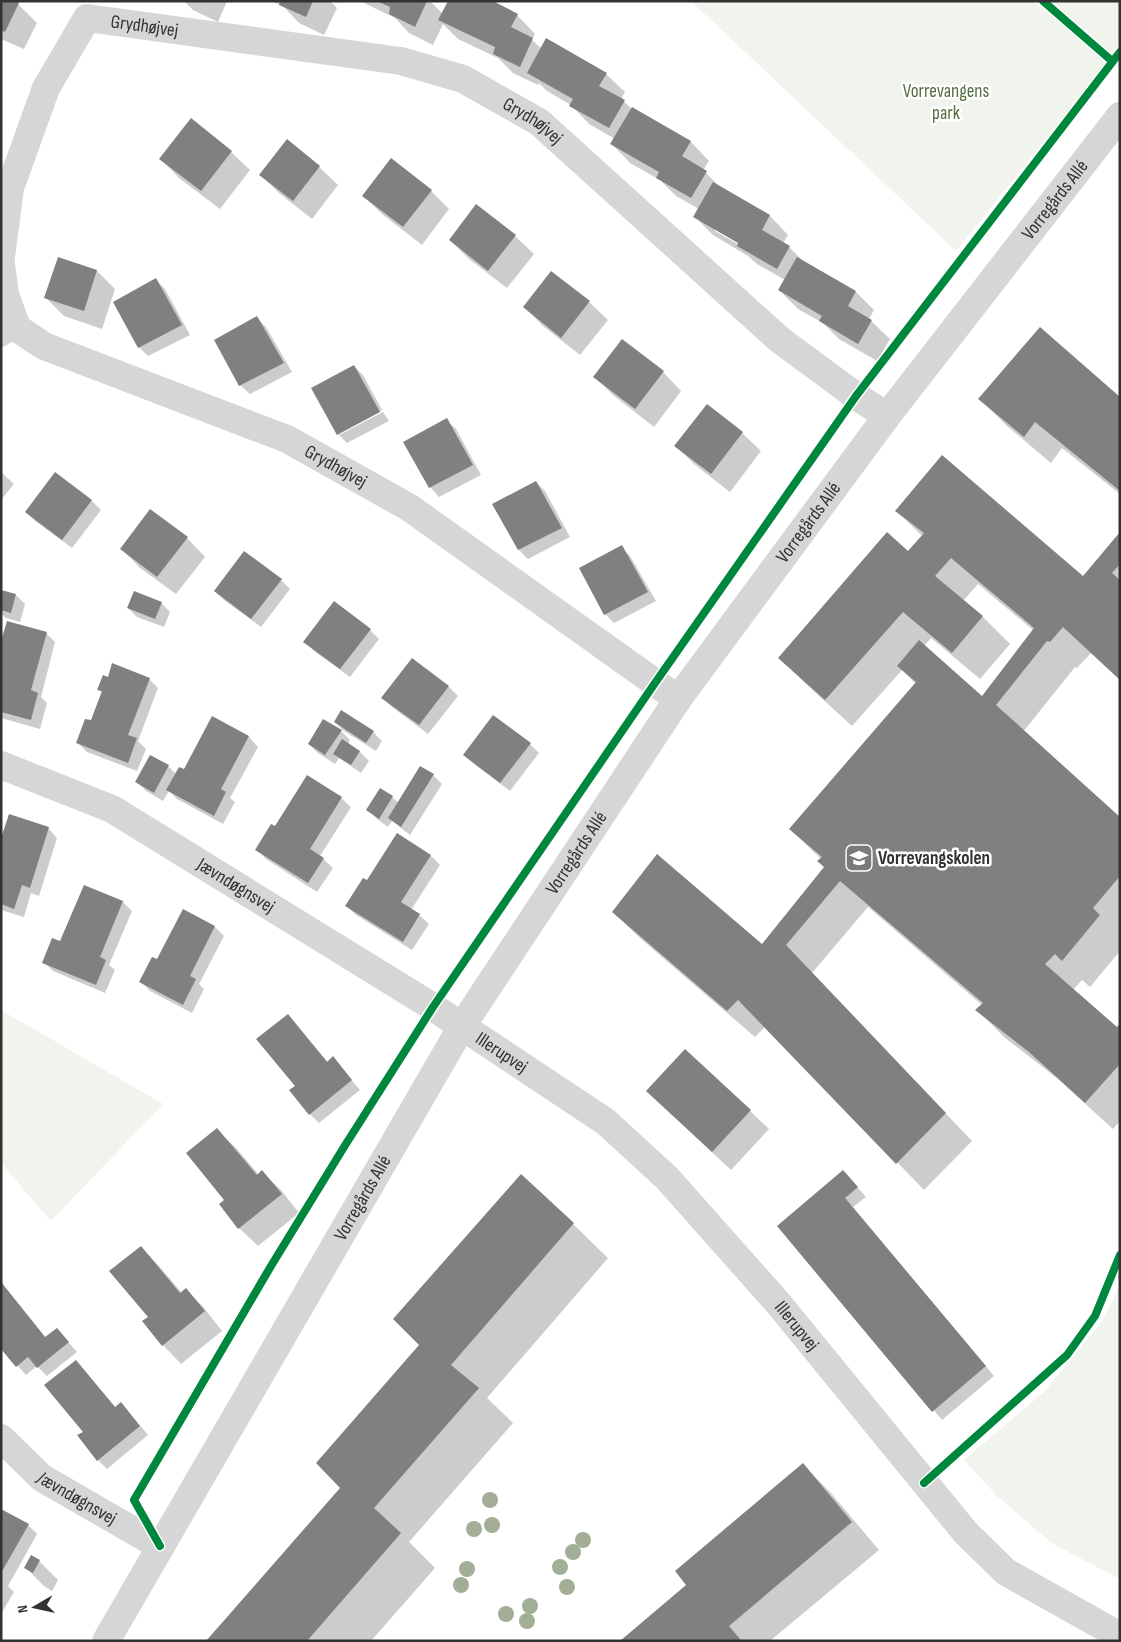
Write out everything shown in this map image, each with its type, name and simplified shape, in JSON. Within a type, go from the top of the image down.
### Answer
[{"type":"street","name":"Grydhøjvej","points":[[1,257],[10,188],[13,179],[46,88],[88,9],[401,61],[463,79],[539,122],[780,340],[856,396],[887,416]]},
{"type":"street","name":"Vorregårds Allé","points":[[106,1641],[462,1026],[678,699],[887,416],[1120,116]]},
{"type":"street","name":"Grydhøjvej","points":[[1,264],[9,333],[287,439],[410,508],[678,699]]},
{"type":"street","name":"Jævndøgnsvej","points":[[1,765],[112,809],[462,1026]]},
{"type":"street","name":"Illerupvej","points":[[462,1026],[606,1122],[667,1178],[778,1303],[966,1533],[1006,1572],[1120,1636]]},
{"type":"street","name":"Jævndøgnsvej","points":[[1,1438],[42,1478],[160,1546]]},
{"type":"green space","name":"Vorrevangens park","points":[[691,1],[1120,1],[1120,47],[956,251]]},
{"type":"green space","points":[[1,1010],[163,1104],[51,1221],[1,1163]]},
{"type":"green space","points":[[1120,1285],[1120,1579],[1053,1544],[997,1496],[964,1460],[1045,1391],[1103,1320]]},
{"type":"building","points":[[1,1],[15,1],[19,3],[5,32],[1,30]]},
{"type":"building","points":[[280,1],[313,1],[306,17],[279,5]]},
{"type":"building","points":[[377,1],[427,1],[415,27],[389,14],[390,7]]},
{"type":"building","points":[[448,1],[493,1],[518,14],[511,27],[533,38],[520,67],[493,54],[495,47],[438,20]]},
{"type":"building","points":[[546,38],[607,73],[599,86],[625,100],[609,128],[569,106],[573,99],[527,73]]},
{"type":"building","points":[[632,107],[691,141],[682,156],[707,171],[691,198],[656,178],[659,172],[610,144]]},
{"type":"building","points":[[191,118],[232,151],[201,191],[159,159]]},
{"type":"building","points":[[287,139],[320,166],[293,201],[259,175]]},
{"type":"building","points":[[391,158],[432,190],[403,227],[362,196]]},
{"type":"building","points":[[713,182],[770,215],[762,230],[790,246],[777,269],[737,246],[738,243],[693,217]]},
{"type":"building","points":[[476,204],[516,235],[488,271],[449,240]]},
{"type":"building","points":[[58,257],[97,270],[84,311],[44,298]]},
{"type":"building","points":[[797,257],[856,291],[848,306],[872,320],[858,344],[819,321],[822,316],[778,290]]},
{"type":"building","points":[[551,271],[590,301],[561,338],[523,307]]},
{"type":"building","points":[[156,278],[182,325],[138,348],[113,302]]},
{"type":"building","points":[[257,316],[284,363],[239,386],[214,340]]},
{"type":"building","points":[[1040,327],[1120,397],[1120,491],[1035,422],[1024,437],[978,399]]},
{"type":"building","points":[[622,339],[664,371],[635,409],[593,377]]},
{"type":"building","points":[[354,365],[380,412],[337,435],[311,388]]},
{"type":"building","points":[[707,404],[743,432],[711,474],[674,446]]},
{"type":"building","points":[[447,418],[473,465],[429,488],[403,442]]},
{"type":"building","points":[[942,455],[1083,576],[1120,532],[1120,564],[1112,573],[1120,580],[1120,680],[1063,627],[1050,642],[1047,641],[996,705],[1120,817],[1120,876],[1093,908],[1100,915],[1062,961],[1055,954],[1045,964],[1117,1027],[1120,1023],[1120,1064],[1085,1103],[1029,1052],[975,1010],[983,1003],[840,881],[786,945],[946,1113],[896,1164],[738,1000],[727,1011],[612,912],[657,854],[762,944],[824,867],[817,861],[822,857],[789,829],[916,682],[897,666],[919,640],[982,696],[1034,628],[951,558],[935,576],[983,616],[952,653],[903,612],[825,700],[778,658],[887,532],[908,551],[924,533],[895,511]]},
{"type":"building","points":[[55,472],[92,500],[62,540],[25,512]]},
{"type":"building","points":[[536,481],[562,528],[518,550],[492,504]]},
{"type":"building","points":[[150,509],[188,537],[157,577],[120,549]]},
{"type":"building","points":[[622,545],[648,592],[604,615],[579,568]]},
{"type":"building","points":[[244,551],[282,579],[251,619],[214,591]]},
{"type":"building","points":[[1,590],[16,594],[11,613],[1,610]]},
{"type":"building","points":[[134,591],[162,602],[155,619],[127,608]]},
{"type":"building","points":[[334,601],[371,629],[340,669],[303,642]]},
{"type":"building","points":[[7,621],[47,632],[31,690],[38,693],[31,720],[1,712],[1,641]]},
{"type":"building","points":[[412,658],[449,686],[419,725],[381,698]]},
{"type":"building","points":[[112,663],[150,678],[128,735],[137,738],[128,763],[76,743],[85,719],[91,720],[102,691],[97,690],[103,675],[108,677]]},
{"type":"building","points":[[341,710],[374,731],[366,743],[334,722]]},
{"type":"building","points":[[493,715],[531,743],[500,783],[463,755]]},
{"type":"building","points":[[212,716],[249,736],[221,789],[226,792],[214,816],[166,790],[179,767],[184,769]]},
{"type":"building","points":[[323,719],[342,730],[325,755],[308,744]]},
{"type":"building","points":[[342,739],[360,751],[351,765],[333,754]]},
{"type":"building","points":[[150,755],[169,765],[154,793],[135,782]]},
{"type":"building","points":[[420,766],[434,774],[401,827],[388,818]]},
{"type":"building","points":[[307,775],[342,797],[310,849],[324,858],[308,883],[255,850],[271,824],[275,826]]},
{"type":"building","points":[[380,788],[393,796],[379,819],[366,810]]},
{"type":"building","points":[[9,814],[49,827],[30,888],[22,885],[14,909],[1,904],[1,838]]},
{"type":"building","points":[[397,833],[431,855],[401,902],[420,914],[403,942],[345,906],[363,878],[367,880]]},
{"type":"building","points":[[84,885],[123,901],[100,957],[106,960],[96,985],[42,963],[52,938],[60,941]]},
{"type":"building","points":[[183,909],[215,926],[190,976],[196,979],[183,1005],[139,982],[152,957],[157,959]]},
{"type":"building","points":[[288,1014],[327,1062],[333,1056],[352,1080],[309,1115],[289,1090],[295,1086],[256,1039]]},
{"type":"building","points":[[685,1049],[751,1110],[712,1152],[646,1091]]},
{"type":"building","points":[[217,1128],[257,1175],[262,1170],[282,1194],[238,1229],[219,1204],[224,1200],[186,1153]]},
{"type":"building","points":[[843,1170],[858,1187],[845,1198],[986,1366],[932,1412],[777,1226]]},
{"type":"building","points":[[521,1174],[574,1223],[451,1365],[479,1388],[374,1508],[401,1533],[307,1641],[206,1641],[340,1488],[316,1463],[419,1345],[393,1319]]},
{"type":"building","points":[[141,1246],[180,1293],[186,1288],[205,1311],[162,1346],[142,1321],[148,1317],[109,1271]]},
{"type":"building","points":[[1,1282],[45,1337],[57,1328],[69,1342],[37,1368],[28,1357],[16,1367],[1,1349]]},
{"type":"building","points":[[76,1360],[115,1407],[121,1402],[140,1426],[97,1461],[77,1435],[83,1432],[44,1385]]},
{"type":"building","points":[[803,1463],[852,1522],[729,1626],[740,1639],[738,1641],[620,1641],[686,1585],[675,1571]]},
{"type":"building","points":[[1,1509],[29,1524],[1,1573]]},
{"type":"building","points":[[31,1555],[40,1560],[33,1573],[24,1568]]},
{"type":"cycle path","points":[[1043,1],[1112,61]]},
{"type":"cycle path","points":[[160,1546],[134,1500],[271,1266],[433,1007],[655,683],[856,396],[1120,52]]},
{"type":"cycle path","points":[[924,1483],[1067,1355],[1095,1316],[1120,1255]]},
{"type":"place","name":"Vorrevangskolen","points":[[859,858]]}]
